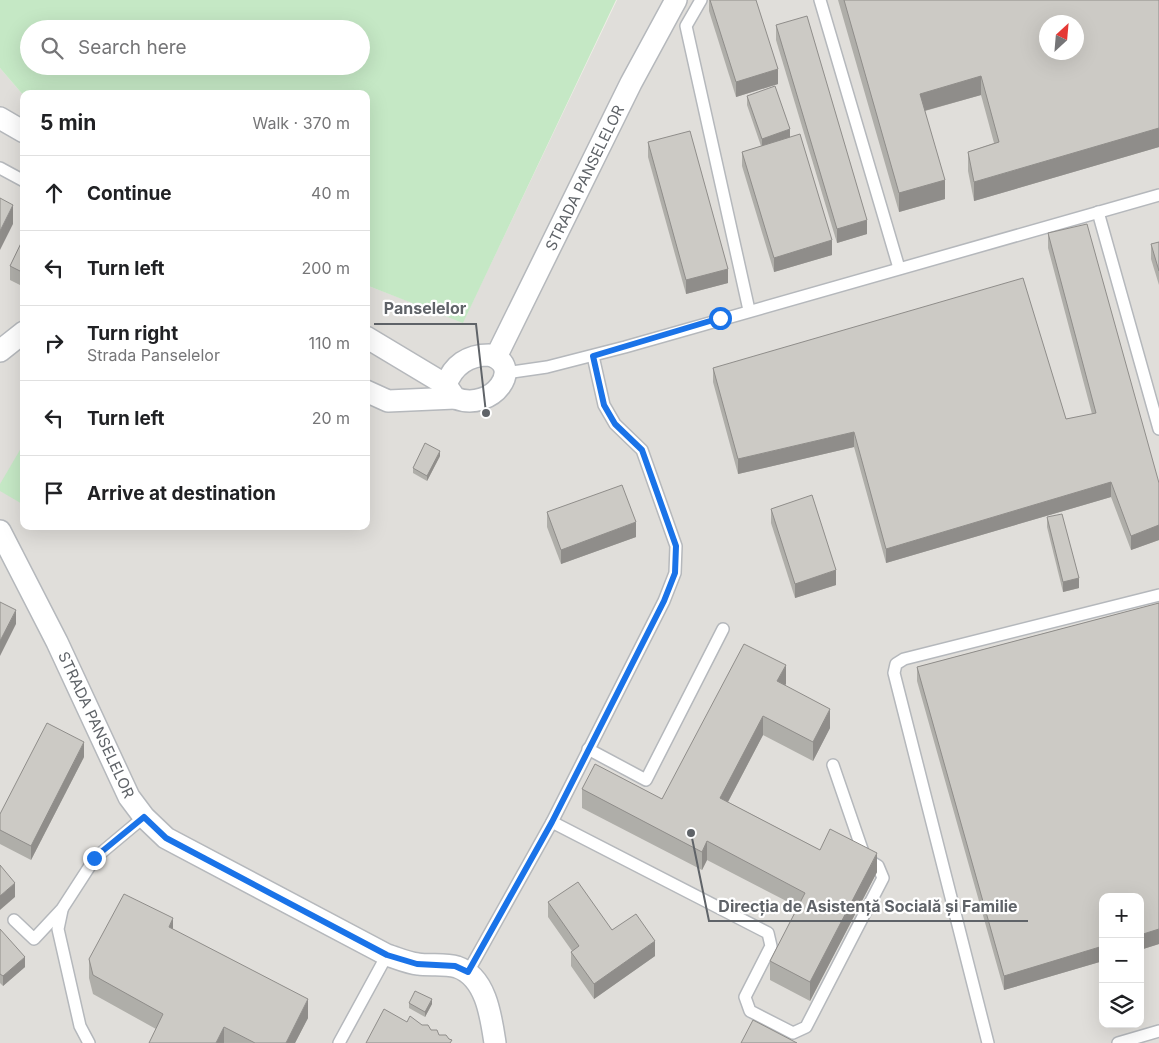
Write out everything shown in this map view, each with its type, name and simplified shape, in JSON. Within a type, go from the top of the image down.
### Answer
[{"type":"street","name":"STRADA PANSELELOR","points":[[370,340],[450,392],[473,402],[497,392],[503,384],[501,365],[630,83],[676,0]]},
{"type":"street","points":[[0,118],[20,130]]},
{"type":"street","points":[[0,351],[20,335]]},
{"type":"street","points":[[450,392],[453,370],[466,359],[483,355],[501,365]]},
{"type":"street","name":"STRADA PANSELELOR","points":[[370,394],[388,402],[450,392]]},
{"type":"street","name":"STRADA PANSELELOR","points":[[0,531],[57,642],[129,797],[144,817],[166,838],[387,955],[417,964],[455,966],[468,972]]},
{"type":"street","points":[[468,972],[478,981],[492,1024],[495,1043]]},
{"type":"lane","points":[[701,0],[686,26],[749,310]]},
{"type":"lane","points":[[820,0],[898,268]]},
{"type":"lane","points":[[0,168],[20,179]]},
{"type":"lane","points":[[501,365],[537,369],[593,356],[749,310],[1159,195]]},
{"type":"lane","points":[[1098,212],[1159,428]]},
{"type":"lane","points":[[468,972],[552,822],[664,601],[675,573],[676,546],[642,450],[615,424],[604,405],[593,356]]},
{"type":"lane","points":[[988,1043],[894,673],[896,664],[904,659],[1159,595]]},
{"type":"lane","points":[[588,749],[646,780],[723,629]]},
{"type":"lane","points":[[552,822],[768,933],[771,946],[745,997],[750,1011],[793,1033],[806,1027],[883,878],[878,866],[865,858],[833,765]]},
{"type":"lane","points":[[14,920],[34,939],[62,909],[94,858],[144,817]]},
{"type":"lane","points":[[62,909],[58,929],[80,1026],[89,1043]]},
{"type":"lane","points":[[339,1043],[387,955]]},
{"type":"lane","points":[[1118,1043],[1159,1031]]},
{"type":"shaded area","points":[[617,0],[1159,0],[1159,1043],[0,1043],[0,68],[20,91],[20,530],[370,530],[370,287],[463,322]]},
{"type":"green space","points":[[0,0],[616,0],[463,323],[370,287],[370,90],[20,91],[0,68]]},
{"type":"green space","points":[[20,450],[20,503],[0,491],[0,484]]},
{"type":"building","points":[[710,0],[756,0],[778,69],[736,82]]},
{"type":"building","points":[[844,0],[1159,0],[1159,128],[974,182],[968,152],[999,142],[981,76],[920,94],[945,180],[899,193]]},
{"type":"building","points":[[807,16],[867,220],[837,229],[776,25]]},
{"type":"building","points":[[775,86],[790,129],[762,139],[747,96]]},
{"type":"building","points":[[690,131],[728,269],[686,280],[648,142]]},
{"type":"building","points":[[800,134],[832,240],[774,258],[742,152]]},
{"type":"building","points":[[0,198],[13,205],[0,231]]},
{"type":"building","points":[[1087,224],[1159,483],[1159,525],[1131,536],[1111,482],[886,549],[854,432],[738,459],[713,368],[1023,278],[1066,419],[1096,413],[1048,233]]},
{"type":"building","points":[[1159,242],[1159,271],[1151,244]]},
{"type":"building","points":[[20,245],[20,271],[10,266]]},
{"type":"building","points":[[425,443],[440,451],[427,476],[413,468]]},
{"type":"building","points":[[622,485],[636,522],[561,550],[547,512]]},
{"type":"building","points":[[812,495],[836,570],[795,584],[771,509]]},
{"type":"building","points":[[1062,514],[1079,578],[1063,582],[1047,517]]},
{"type":"building","points":[[0,602],[16,610],[0,641]]},
{"type":"building","points":[[1159,603],[1159,929],[1144,934],[1144,893],[1099,893],[1099,947],[1004,976],[917,667]]},
{"type":"building","points":[[744,644],[786,665],[777,681],[830,709],[813,742],[763,716],[720,798],[820,850],[830,829],[877,853],[810,982],[770,961],[805,893],[707,841],[702,852],[582,789],[595,764],[662,799]]},
{"type":"building","points":[[47,723],[84,742],[31,846],[0,830],[0,814]]},
{"type":"building","points":[[0,865],[15,883],[0,896]]},
{"type":"building","points":[[578,882],[612,930],[636,914],[655,941],[594,984],[571,952],[579,946],[548,902]]},
{"type":"building","points":[[124,894],[173,918],[169,927],[308,999],[286,1043],[255,1043],[224,1027],[216,1043],[149,1043],[163,1014],[93,975],[89,959]]},
{"type":"building","points":[[0,929],[25,957],[3,976],[0,974]]},
{"type":"building","points":[[415,991],[432,999],[425,1012],[409,1003]]},
{"type":"building","points":[[384,1009],[407,1022],[410,1016],[422,1025],[428,1025],[431,1030],[437,1030],[439,1035],[446,1035],[452,1040],[450,1043],[366,1043]]},
{"type":"building","points":[[753,1020],[797,1043],[741,1043]]},
{"type":"place","name":"Panselelor","points":[[486,413]]},
{"type":"place","name":"Direcția de Asistență Socială și Familie","points":[[691,833]]},
{"type":"route","points":[[94,858],[144,817],[166,838],[387,955],[417,964],[455,966],[468,972],[509,902],[552,822],[664,601],[675,573],[676,546],[642,450],[615,424],[604,405],[593,356],[720,318]]}]
